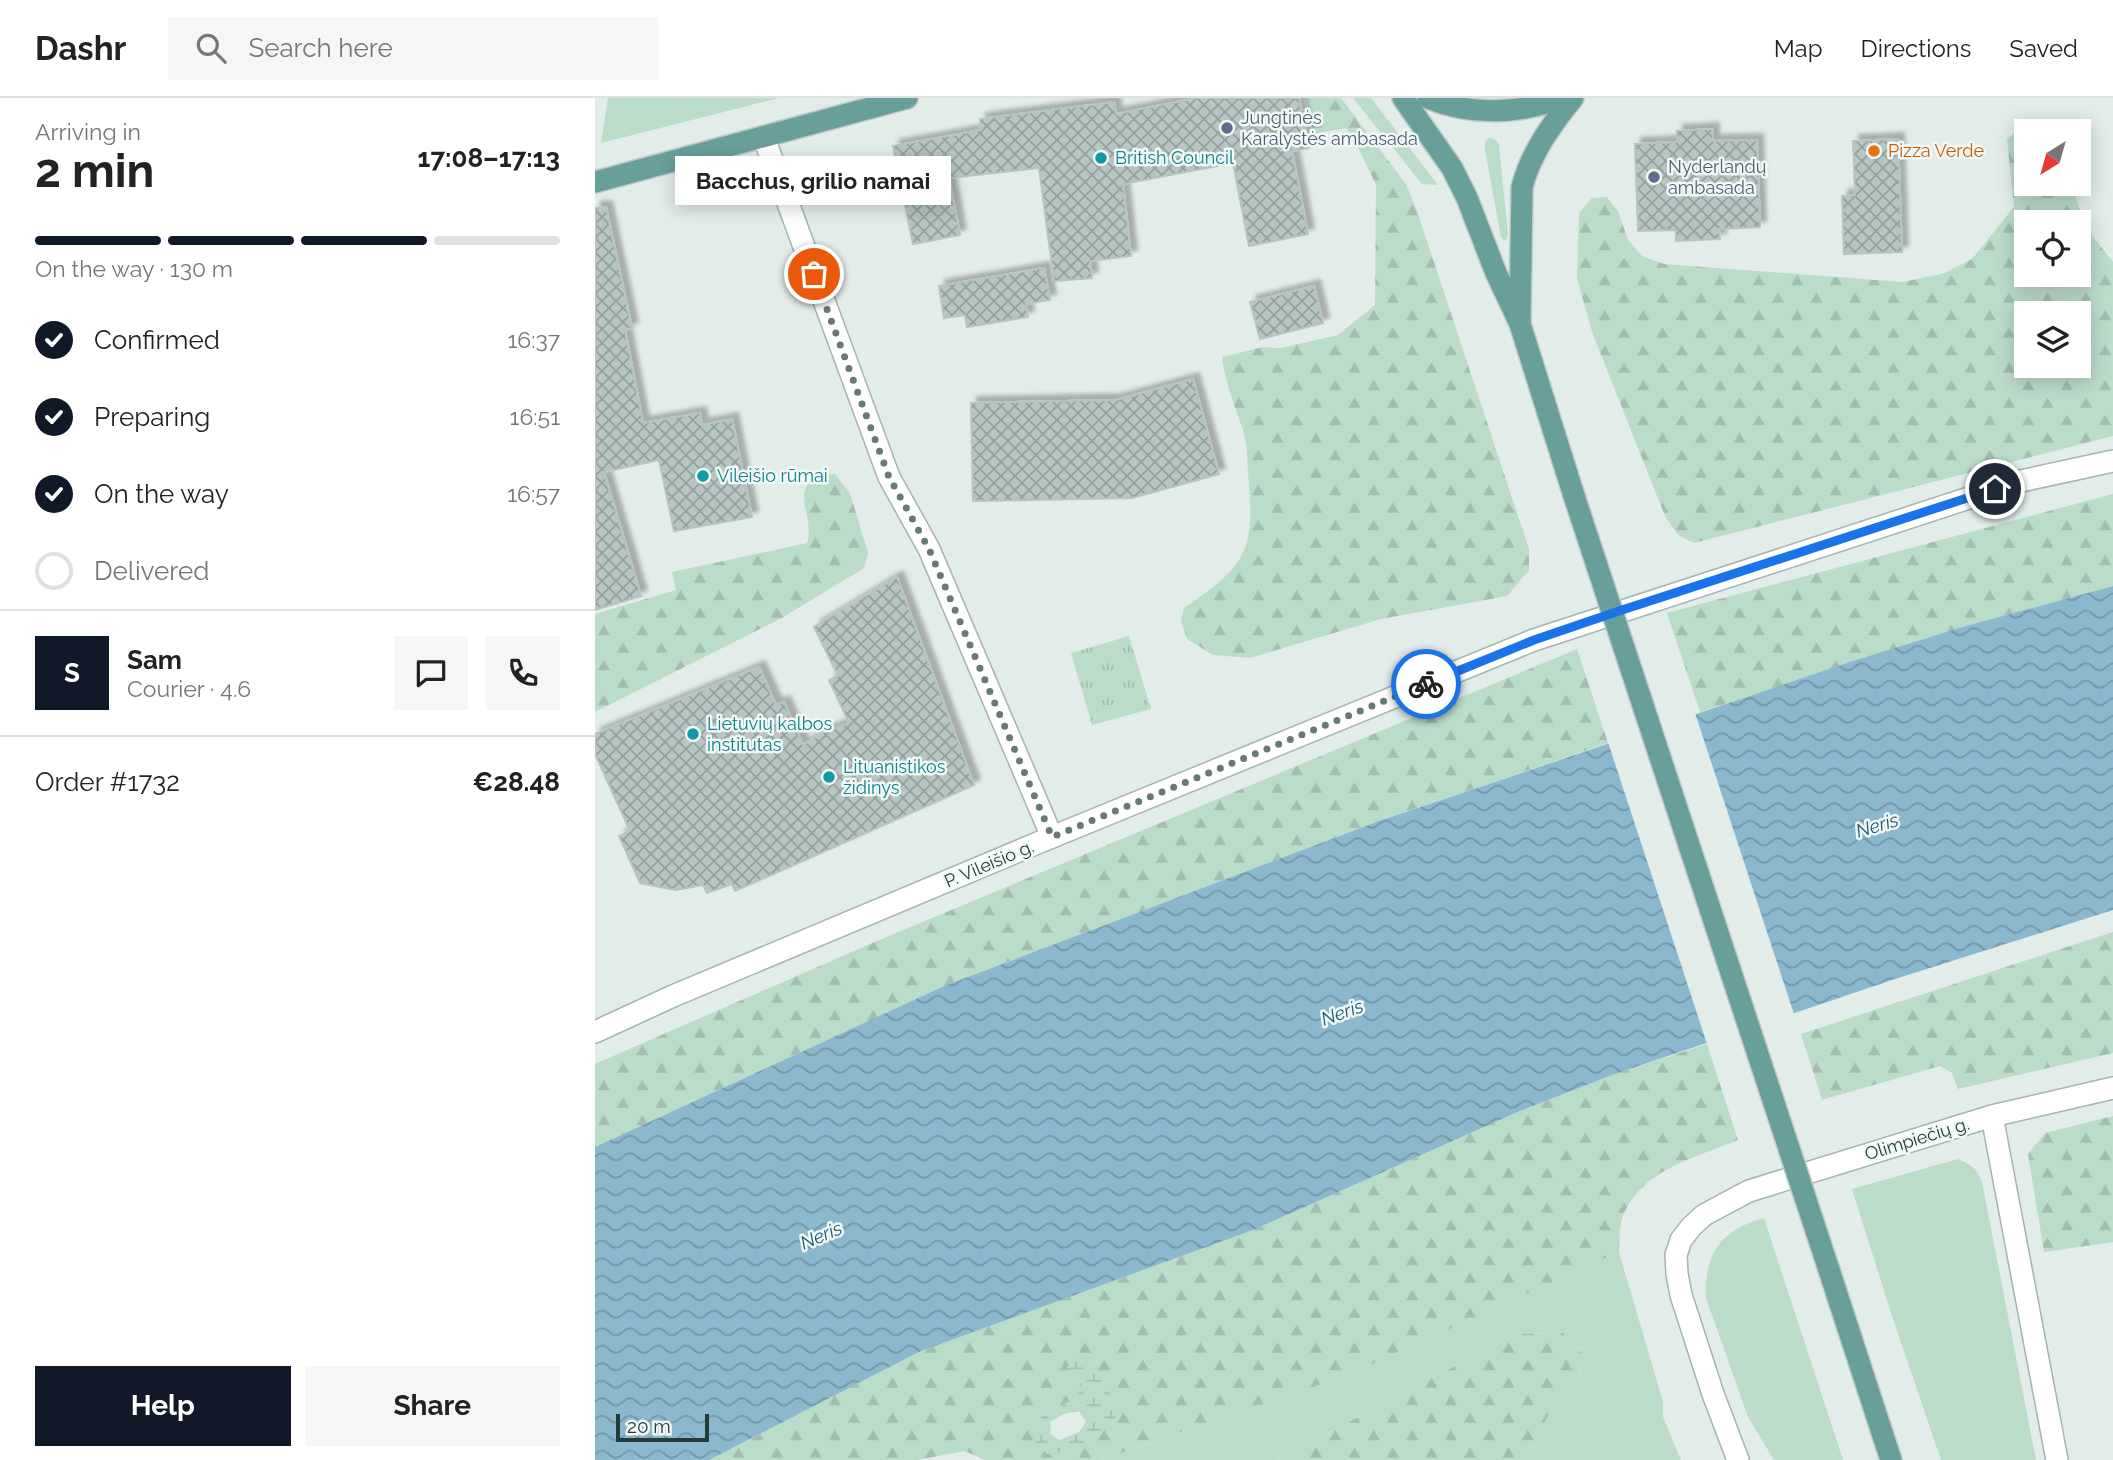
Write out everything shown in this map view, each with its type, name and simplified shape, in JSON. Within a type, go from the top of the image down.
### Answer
[{"type":"main road","points":[[595,182],[907,98]]},
{"type":"main road","points":[[1403,98],[1462,188],[1496,274],[1520,324],[1891,1460]]},
{"type":"main road","points":[[1428,98],[1444,105],[1478,111],[1511,111],[1562,98]]},
{"type":"main road","points":[[1520,324],[1522,187],[1527,169],[1541,142],[1573,98]]},
{"type":"street","points":[[764,138],[889,477],[929,549],[1052,837]]},
{"type":"street","name":"P. Vileišio g.","points":[[595,1032],[685,991],[1052,837],[1534,640],[2021,481],[2113,461]]},
{"type":"street","name":"Olimpiečių g.","points":[[1738,1460],[1709,1381],[1681,1295],[1677,1274],[1676,1255],[1681,1240],[1704,1215],[1749,1191],[1992,1116],[2113,1088]]},
{"type":"street","points":[[1992,1116],[2057,1460]]},
{"type":"green space","points":[[608,98],[779,98],[601,143]]},
{"type":"green space","points":[[1306,98],[1341,98],[1406,184],[1529,549],[1529,570],[1507,596],[1381,619],[1250,658],[1213,655],[1187,639],[1181,621],[1184,608],[1219,582],[1240,558],[1249,529],[1246,443],[1222,357],[1263,347],[1281,348],[1338,335],[1375,305],[1376,185],[1346,128],[1314,134]]},
{"type":"green space","points":[[1353,98],[1371,98],[1438,185],[1422,184]]},
{"type":"green space","points":[[2014,134],[2014,196],[2075,196],[2080,210],[2014,210],[2014,287],[2091,287],[2091,234],[2113,262],[2113,436],[1694,543],[1678,535],[1665,516],[1592,332],[1577,278],[1579,213],[1592,198],[1607,197],[1618,211],[1628,240],[1642,256],[1664,264],[1902,282],[1942,274],[1972,259],[2014,207],[2007,139]]},
{"type":"green space","points":[[1490,137],[1499,145],[1508,235],[1505,241],[1501,237],[1485,150],[1485,141]]},
{"type":"green space","points":[[835,474],[850,493],[868,553],[864,568],[782,618],[595,712],[595,614],[676,590],[672,572],[807,543],[809,529],[804,502],[805,490],[814,475]]},
{"type":"green space","points":[[2113,494],[2113,586],[1969,625],[1700,712],[1667,613]]},
{"type":"green space","points":[[1129,636],[1151,709],[1092,725],[1071,653]]},
{"type":"green space","points":[[1577,649],[1608,743],[1379,821],[944,986],[595,1147],[595,1064],[870,944]]},
{"type":"green space","points":[[2113,932],[2113,1053],[1958,1089],[1952,1073],[1940,1066],[1822,1100],[1801,1034]]},
{"type":"green space","points":[[1707,1044],[1738,1140],[1670,1168],[1641,1189],[1630,1202],[1622,1219],[1619,1252],[1348,1375],[1100,1460],[985,1460],[965,1451],[917,1460],[709,1460],[919,1352],[1253,1230],[1520,1111],[1612,1075]],"holes":[[[1082,1384],[1115,1422],[1047,1454],[1046,1412],[1076,1399]]]},
{"type":"green space","points":[[2113,1116],[2113,1242],[2044,1252],[2028,1154],[2045,1133]]},
{"type":"green space","points":[[1958,1159],[1973,1168],[1982,1182],[2036,1460],[1941,1460],[1852,1189]]},
{"type":"green space","points":[[1764,1218],[1843,1460],[1774,1460],[1748,1417],[1706,1298],[1708,1268],[1718,1246],[1737,1229]]},
{"type":"green space","points":[[1619,1252],[1663,1402],[1663,1417],[1681,1460],[1524,1460],[1553,1407],[1578,1380],[1584,1354],[1563,1333],[1516,1334],[1277,1460],[1100,1460],[1348,1375]]},
{"type":"green space","points":[[1563,1333],[1584,1354],[1578,1380],[1553,1407],[1524,1460],[1277,1460],[1516,1334]]},
{"type":"green space","points":[[1074,1360],[1100,1378],[1116,1402],[1115,1421],[1077,1448],[1047,1454],[1035,1441],[1034,1425],[1046,1412],[1076,1399],[1082,1384],[1067,1367]],"holes":[[[1079,1411],[1086,1422],[1079,1432],[1059,1440],[1051,1434],[1050,1422],[1064,1414]]]},
{"type":"water","name":"Neris","points":[[2113,586],[2113,910],[1892,980],[1612,1075],[1520,1111],[1253,1230],[919,1352],[709,1460],[595,1460],[595,1147],[944,986],[1379,821],[1853,661],[1969,625]]},
{"type":"pier","points":[[1694,710],[1795,1017],[1708,1047],[1607,739]]},
{"type":"building","points":[[1197,98],[1299,98],[1309,148],[1292,151],[1308,234],[1249,246],[1233,163],[1123,184],[1131,256],[1090,261],[1092,278],[1054,281],[1039,168],[949,178],[960,235],[913,244],[904,200],[896,202],[891,177],[899,175],[893,146],[981,130],[980,119],[1114,102],[1116,114]]},
{"type":"building","points":[[1713,129],[1713,141],[1757,140],[1760,227],[1719,229],[1720,239],[1676,241],[1676,230],[1638,231],[1635,144],[1677,142],[1677,131]]},
{"type":"building","points":[[1898,139],[1902,252],[1844,254],[1842,196],[1855,195],[1853,141]]},
{"type":"building","points":[[606,207],[632,328],[625,330],[643,423],[700,413],[702,425],[732,419],[752,517],[674,531],[659,460],[604,472],[641,596],[595,610],[595,208]]},
{"type":"building","points":[[1044,268],[1050,300],[1026,304],[1028,317],[967,327],[965,315],[944,318],[939,286]]},
{"type":"building","points":[[1314,286],[1323,323],[1260,339],[1250,302]]},
{"type":"building","points":[[1193,379],[1219,474],[1132,498],[973,501],[971,403],[1116,400]]},
{"type":"building","name":"Lietuvių kalbos institutas","points":[[897,577],[974,785],[735,891],[732,884],[707,893],[703,885],[676,890],[640,883],[619,836],[630,831],[595,754],[595,734],[759,667],[776,705],[784,702],[803,745],[824,732],[849,723],[829,680],[838,676],[814,627]]},
{"type":"way so far","points":[[814,274],[889,477],[929,549],[1052,837],[1426,684]]},
{"type":"place","name":"Jungtinės Karalystės ambasada","points":[[1227,128]]},
{"type":"place","name":"Pizza Verde","points":[[1874,151]]},
{"type":"place","name":"British Council","points":[[1101,158]]},
{"type":"place","name":"Nyderlandų ambasada","points":[[1654,177]]},
{"type":"place","name":"Bacchus, grilio namai","points":[[814,274]]},
{"type":"place","name":"Vileišio rūmai","points":[[703,476]]},
{"type":"place","name":"Lietuvių kalbos institutas","points":[[693,734]]},
{"type":"place","name":"Lituanistikos židinys","points":[[829,777]]},
{"type":"route","points":[[1426,684],[1534,640],[1995,489]]}]
